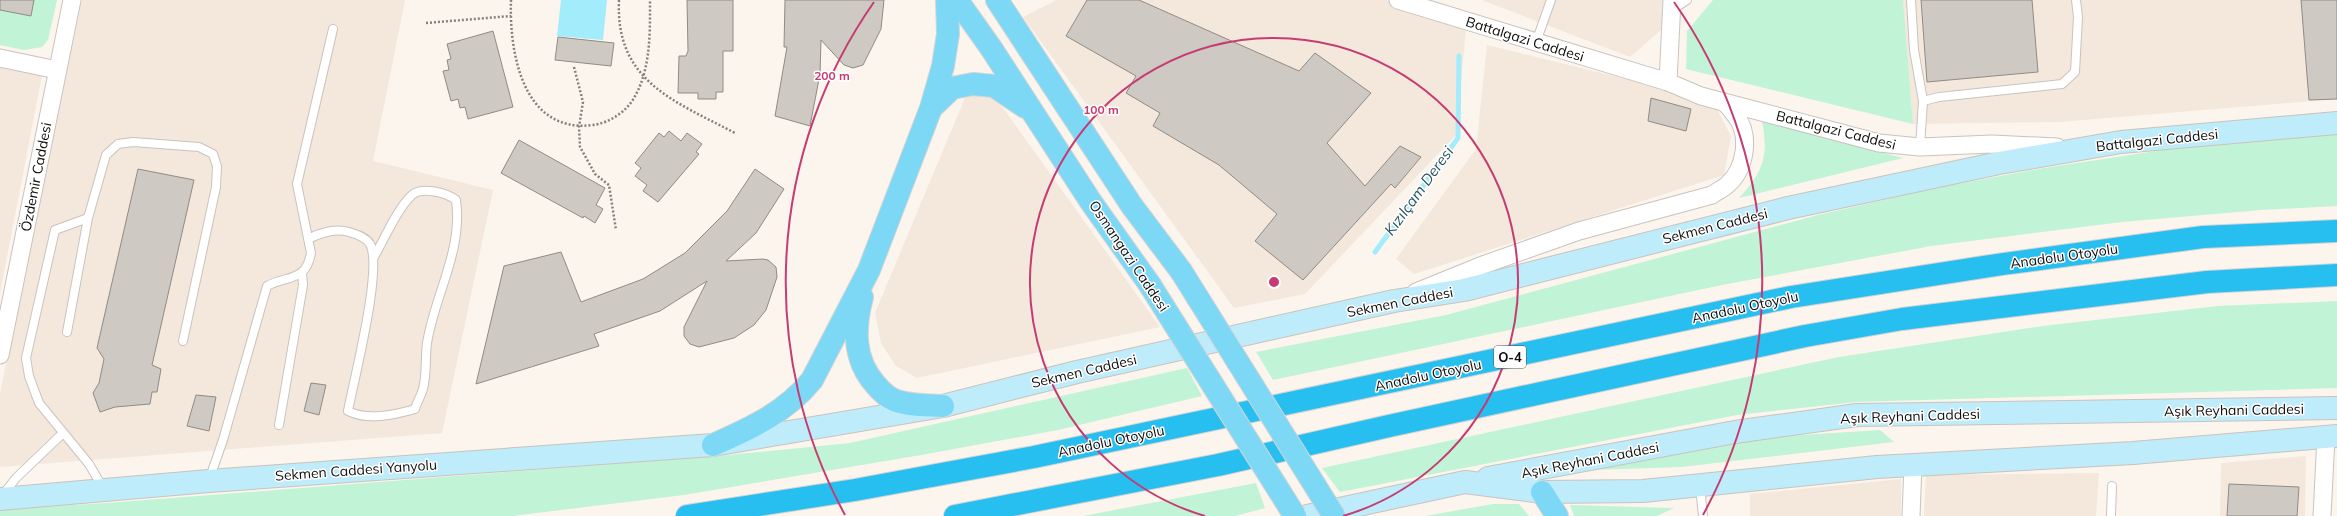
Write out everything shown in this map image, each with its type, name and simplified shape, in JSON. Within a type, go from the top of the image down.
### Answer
[{"type":"highway","name":"Anadolu Otoyolu","points":[[687,516],[855,490],[1042,455],[1791,297],[2003,264],[2203,237],[2337,231]]},
{"type":"highway","points":[[955,516],[1218,465],[1397,424],[1798,338],[1902,318],[2207,282],[2337,275]]},
{"type":"main road","points":[[713,445],[752,427],[779,412],[799,395],[812,380],[869,270],[931,108],[943,66],[948,34],[947,0]]},
{"type":"main road","name":"Osmangazi Caddesi","points":[[957,0],[1087,196],[1150,285],[1295,516]]},
{"type":"main road","points":[[998,0],[1132,206],[1181,271],[1334,516]]},
{"type":"main road","points":[[931,108],[952,88],[973,84],[994,86],[1034,114]]},
{"type":"main road","name":"Battalgazi Caddesi","points":[[2086,148],[2128,142],[2337,123]]},
{"type":"main road","name":"Sekmen Caddesi","points":[[713,445],[943,406],[1077,372],[1394,301],[1464,290],[1788,208],[1998,163],[2086,148]]},
{"type":"main road","points":[[869,270],[858,314],[856,329],[857,347],[861,363],[870,378],[893,399],[908,404],[943,406]]},
{"type":"main road","name":"Aşık Reyhani Caddesi","points":[[1307,516],[1465,482],[1589,461],[1735,432],[1857,415],[2337,408]]},
{"type":"main road","name":"Aşık Reyhani Caddesi","points":[[1465,482],[1542,492],[1643,491],[1877,467],[2133,454],[2331,437]]},
{"type":"main road","name":"Sekmen Caddesi Yanyolu","points":[[0,499],[209,481],[713,445]]},
{"type":"main road","points":[[1542,492],[1557,516]]},
{"type":"street","name":"Özdemir Caddesi","points":[[0,355],[72,0]]},
{"type":"street","name":"Battalgazi Caddesi","points":[[1398,0],[1668,82],[1701,96],[1879,143],[1920,146],[1992,144],[2086,148]]},
{"type":"street","points":[[1668,82],[1672,5]]},
{"type":"street","points":[[0,58],[57,70]]},
{"type":"street","points":[[1394,301],[1480,266],[1579,231],[1712,194],[1728,185],[1738,171],[1744,155],[1744,138],[1739,120],[1726,103],[1701,96]]},
{"type":"street","points":[[2322,516],[2331,437]]},
{"type":"street","points":[[1911,516],[1913,465]]},
{"type":"lane","points":[[1536,42],[1551,0]]},
{"type":"lane","points":[[1672,5],[1687,0]]},
{"type":"lane","points":[[1911,0],[1914,50],[1923,101],[1920,146]]},
{"type":"lane","points":[[1923,101],[1939,97],[2062,84],[2075,72],[2078,17],[2076,0]]},
{"type":"lane","points":[[209,481],[225,433],[267,286],[296,277],[302,273],[309,263],[311,253],[297,184],[333,29]]},
{"type":"lane","points":[[67,332],[88,218],[106,155],[118,144],[133,142],[200,147],[213,154],[217,166],[216,187],[183,341]]},
{"type":"lane","points":[[308,239],[318,233],[346,231],[365,238],[370,243],[374,256],[373,285],[348,411],[357,415],[381,416],[399,414],[415,409],[423,389],[427,344],[434,316],[450,267],[458,216],[456,200],[448,194],[424,191],[413,194],[404,204],[374,256]]},
{"type":"lane","points":[[88,218],[55,230],[26,358],[32,386],[39,403],[89,464],[104,490]]},
{"type":"lane","points":[[279,425],[303,285],[302,273]]},
{"type":"lane","points":[[0,499],[16,478],[63,433]]},
{"type":"lane","points":[[1700,485],[1702,516]]},
{"type":"lane","points":[[2111,516],[2112,486]]},
{"type":"path","points":[[511,0],[514,45],[527,94],[540,111],[558,122],[579,127],[600,124],[620,115],[634,99],[643,77],[650,41],[650,0]]},
{"type":"path","points":[[619,0],[618,22],[627,53],[643,77],[670,99],[735,133]]},
{"type":"path","points":[[426,23],[511,16]]},
{"type":"path","points":[[574,67],[583,102],[579,127],[580,147],[594,174],[609,185],[616,230]]},
{"type":"shaded area","points":[[82,0],[405,0],[373,161],[493,190],[442,433],[0,467],[0,393]]},
{"type":"shaded area","points":[[1057,0],[1386,0],[1466,29],[1456,135],[1305,294],[1234,308],[1023,17]]},
{"type":"shaded area","points":[[1482,0],[1663,0],[1662,29],[1630,57]]},
{"type":"shaded area","points":[[1903,0],[2337,0],[2337,99],[2059,122],[1913,124]]},
{"type":"shaded area","points":[[1487,45],[1712,100],[1731,136],[1724,175],[1414,274],[1396,259],[1476,149]]},
{"type":"shaded area","points":[[0,63],[43,70],[0,293]]},
{"type":"shaded area","points":[[991,91],[1160,327],[917,378],[896,366],[881,343],[875,313],[967,93]]},
{"type":"shaded area","points":[[2306,456],[2305,516],[2220,516],[2221,463]]},
{"type":"shaded area","points":[[2099,473],[2096,516],[1924,516],[1926,475]]},
{"type":"shaded area","points":[[1901,479],[1901,516],[1750,516],[1750,494]]},
{"type":"green space","points":[[0,0],[57,0],[48,40],[42,47],[24,50],[0,45]]},
{"type":"green space","points":[[1713,0],[1903,0],[1913,124],[1686,69],[1687,31]]},
{"type":"green space","points":[[1762,121],[1903,158],[1739,198],[1754,180],[1762,163],[1765,144]]},
{"type":"green space","points":[[2337,133],[2337,206],[2261,210],[2122,222],[1931,246],[1722,285],[1273,380],[1256,352],[1446,315],[1818,215],[1936,188],[2044,168],[2156,151],[2273,136]]},
{"type":"green space","points":[[2337,301],[2337,388],[1856,402],[1737,415],[1340,492],[1322,468],[1839,357],[2043,326],[2217,306]]},
{"type":"green space","points":[[1187,368],[1202,396],[1058,430],[927,454],[684,495],[512,516],[0,516],[0,509],[107,503],[728,455],[850,443]]},
{"type":"green space","points":[[1880,430],[1894,442],[1682,467],[1591,470],[1755,438]]},
{"type":"green space","points":[[1256,483],[1265,508],[1235,516],[1083,516]]},
{"type":"green space","points":[[1493,504],[1519,504],[1529,516],[1425,516]]},
{"type":"green space","points":[[1570,505],[1674,508],[1657,516],[1574,516]]},
{"type":"water","points":[[561,0],[607,0],[603,40],[557,36]]},
{"type":"building","points":[[0,0],[34,0],[31,16],[0,10]]},
{"type":"building","points":[[687,0],[733,0],[733,51],[723,51],[723,92],[716,92],[716,99],[698,99],[698,93],[678,93],[679,56],[686,56],[688,51]]},
{"type":"building","points":[[785,0],[884,0],[881,29],[863,65],[853,68],[844,65],[821,40],[820,74],[810,126],[775,116],[787,47],[784,47]]},
{"type":"building","points":[[1087,0],[1139,0],[1299,71],[1315,53],[1371,93],[1327,143],[1365,186],[1400,146],[1421,157],[1395,188],[1391,184],[1303,280],[1255,241],[1277,214],[1219,165],[1153,126],[1160,113],[1126,93],[1136,76],[1066,36]]},
{"type":"building","points":[[1921,0],[2032,0],[2038,72],[1927,82]]},
{"type":"building","points":[[2301,0],[2337,0],[2337,99],[2309,100]]},
{"type":"building","points":[[493,31],[513,107],[468,119],[465,107],[460,108],[458,99],[451,101],[443,71],[449,70],[447,60],[451,59],[447,44]]},
{"type":"building","points":[[558,37],[614,43],[611,66],[555,60]]},
{"type":"building","points":[[1651,98],[1691,109],[1686,131],[1648,121]]},
{"type":"building","points":[[669,131],[681,141],[687,133],[702,144],[696,152],[699,154],[658,202],[643,191],[647,185],[635,176],[641,168],[635,163],[659,133],[664,137]]},
{"type":"building","points":[[519,140],[605,188],[596,205],[603,209],[595,223],[584,216],[583,218],[501,173]]},
{"type":"building","points":[[138,169],[194,180],[152,365],[161,369],[157,392],[152,392],[150,404],[115,407],[100,412],[93,393],[99,383],[104,359],[97,348]]},
{"type":"building","points":[[755,169],[784,189],[756,233],[726,261],[763,259],[768,260],[776,267],[777,277],[766,310],[754,325],[734,338],[699,347],[690,344],[684,336],[684,327],[707,281],[660,311],[594,334],[599,346],[476,384],[504,266],[561,252],[581,302],[643,279],[685,253],[727,211]]},
{"type":"building","points":[[311,383],[326,385],[319,415],[304,411]]},
{"type":"building","points":[[196,395],[216,397],[209,431],[187,426]]},
{"type":"building","points":[[2229,484],[2299,487],[2297,516],[2227,516]]},
{"type":"waterway","name":"Kızılçam Deresi","points":[[1375,252],[1458,138],[1459,56]]}]
